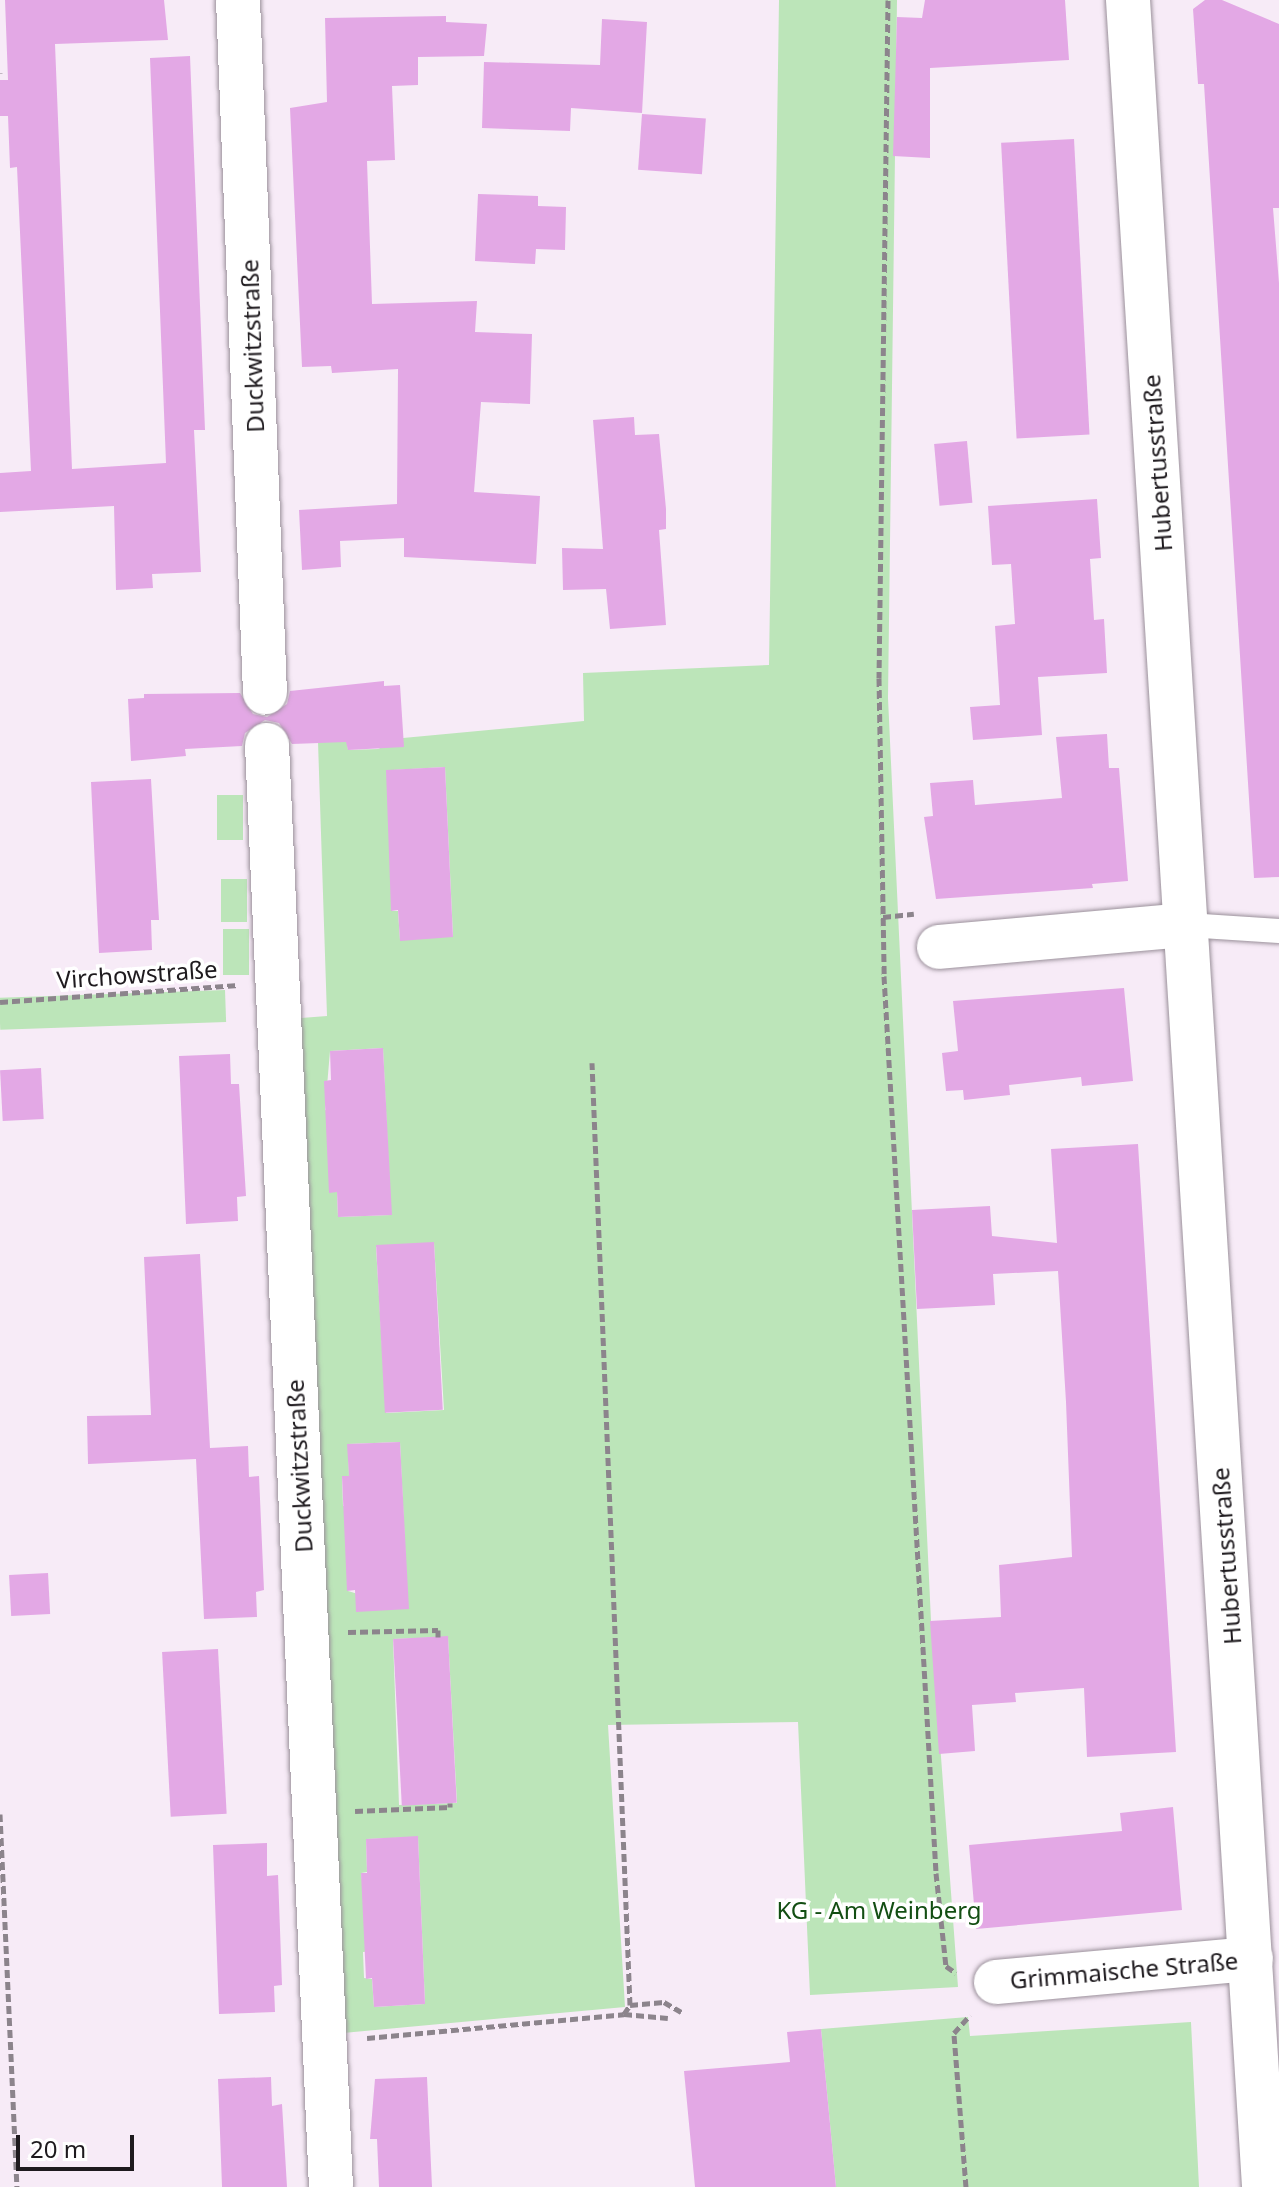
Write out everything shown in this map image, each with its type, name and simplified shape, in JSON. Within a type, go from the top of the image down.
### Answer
[{"type":"street","name":"Duckwitzstraße","points":[[238,0],[265,692]]},
{"type":"street","name":"Hubertusstraße","points":[[1128,0],[1264,2187]]},
{"type":"street","name":"Duckwitzstraße","points":[[267,745],[331,2187]]},
{"type":"street","points":[[939,947],[1187,925]]},
{"type":"street","name":"Grimmaische Straße","points":[[985,1996],[1251,1959]]},
{"type":"lane","points":[[1187,925],[1279,931]]},
{"type":"path","points":[[888,0],[880,477],[884,976],[928,1741],[946,1966],[985,1996],[954,2033],[966,2187]]},
{"type":"path","name":"Virchowstraße","points":[[0,1002],[277,983]]},
{"type":"path","points":[[592,1063],[630,2005],[624,2014]]},
{"type":"path","points":[[307,1632],[438,1630],[438,1637]]},
{"type":"path","points":[[315,1811],[450,1807],[450,1803]]},
{"type":"path","points":[[0,1814],[17,2187]]},
{"type":"path","points":[[630,2005],[664,2002],[681,2012]]},
{"type":"path","points":[[326,2041],[624,2014],[668,2018]]},
{"type":"green space","name":"KG - Am Weinberg","points":[[779,0],[897,0],[888,698],[931,1621],[958,1987],[810,1995],[798,1722],[608,1725],[625,2007],[343,2033],[301,1018],[327,1016],[318,742],[347,741],[348,750],[378,749],[403,738],[584,721],[583,673],[769,665]],"holes":[[[445,767],[453,936],[400,940],[398,911],[392,911],[393,770]],[[383,1048],[391,1215],[338,1217],[337,1192],[329,1192],[333,1111],[325,1110],[330,1051]],[[434,1243],[444,1410],[386,1413],[376,1247]],[[400,1442],[408,1609],[348,1591],[351,1507],[343,1506],[342,1477],[349,1476],[348,1444]],[[448,1637],[457,1803],[399,1805],[393,1639]],[[418,1837],[425,2004],[374,2007],[372,1979],[364,1978],[363,1952],[372,1951],[361,1873],[367,1872],[366,1839]]]},
{"type":"green space","points":[[217,795],[243,795],[243,840],[217,840]]},
{"type":"green space","points":[[221,879],[247,879],[247,922],[221,922]]},
{"type":"green space","points":[[223,929],[249,929],[249,975],[223,975]]},
{"type":"green space","points":[[225,990],[226,1022],[0,1030],[0,998]]},
{"type":"green space","points":[[968,2017],[970,2036],[1191,2022],[1199,2187],[836,2187],[821,2029]]},
{"type":"building","points":[[5,0],[164,0],[168,40],[55,44],[72,469],[166,463],[150,58],[190,56],[205,430],[194,430],[201,572],[152,574],[153,588],[116,590],[114,506],[0,512],[0,473],[31,471],[17,167],[10,168],[8,116],[0,116],[0,80],[8,80]]},
{"type":"building","points":[[925,0],[1065,0],[1069,60],[930,68],[930,158],[893,156],[897,17],[922,18]]},
{"type":"building","points":[[1205,0],[1222,0],[1279,24],[1279,208],[1273,208],[1279,283],[1279,877],[1254,878],[1204,84],[1198,84],[1193,9]]},
{"type":"building","points":[[446,16],[446,22],[487,24],[484,56],[418,57],[418,85],[392,86],[395,160],[367,161],[372,304],[477,301],[475,332],[532,334],[530,404],[481,402],[474,492],[540,496],[536,564],[404,557],[404,538],[340,541],[341,567],[302,570],[299,510],[397,504],[398,369],[332,373],[331,366],[302,367],[290,108],[327,102],[325,18]]},
{"type":"building","points":[[602,19],[647,22],[642,113],[571,108],[570,131],[482,128],[484,62],[600,65]]},
{"type":"building","points":[[642,114],[706,118],[702,174],[638,170]]},
{"type":"building","points":[[1074,139],[1089,435],[1017,438],[1001,143]]},
{"type":"building","points":[[478,194],[538,196],[538,206],[566,207],[565,250],[536,249],[535,264],[475,261]]},
{"type":"building","points":[[634,417],[635,435],[659,434],[666,509],[666,529],[659,530],[666,625],[610,629],[606,589],[563,590],[562,548],[603,549],[593,420]]},
{"type":"building","points":[[967,441],[972,503],[940,506],[934,444]]},
{"type":"building","points":[[1097,499],[1101,558],[1090,559],[1094,620],[1104,619],[1107,673],[1038,677],[1042,735],[973,740],[970,707],[1000,705],[995,626],[1015,624],[1011,564],[992,565],[988,506]]},
{"type":"building","points":[[384,681],[384,686],[400,685],[404,747],[348,750],[346,742],[292,744],[279,723],[265,720],[245,733],[242,746],[185,749],[186,756],[131,761],[128,699],[144,698],[144,694],[240,693],[253,714],[267,717],[287,704],[290,691]]},
{"type":"building","points":[[1107,734],[1109,768],[1119,768],[1128,881],[1092,884],[1093,888],[936,899],[924,817],[933,816],[930,783],[973,780],[975,805],[1062,798],[1056,737]]},
{"type":"building","points":[[445,767],[453,937],[400,941],[398,910],[391,911],[386,770]]},
{"type":"building","points":[[151,779],[159,920],[151,920],[152,950],[99,953],[91,782]]},
{"type":"building","points":[[1124,988],[1133,1081],[1082,1086],[1081,1077],[1009,1085],[1010,1095],[964,1100],[963,1090],[946,1091],[942,1053],[958,1051],[953,1001]]},
{"type":"building","points":[[383,1048],[392,1215],[338,1217],[337,1192],[329,1193],[324,1081],[331,1080],[330,1051]]},
{"type":"building","points":[[230,1054],[231,1084],[239,1084],[246,1196],[237,1197],[238,1221],[186,1224],[179,1056]]},
{"type":"building","points":[[41,1068],[44,1119],[3,1121],[0,1070]]},
{"type":"building","points":[[1138,1144],[1176,1752],[1087,1757],[1084,1688],[1015,1693],[1016,1702],[972,1705],[975,1751],[939,1754],[930,1621],[1001,1617],[999,1565],[1072,1557],[1066,1402],[1058,1271],[993,1274],[995,1305],[917,1309],[912,1210],[990,1206],[992,1236],[1057,1243],[1051,1149]]},
{"type":"building","points":[[434,1242],[443,1410],[385,1413],[376,1245]]},
{"type":"building","points":[[200,1254],[210,1448],[248,1446],[249,1477],[259,1476],[264,1590],[256,1592],[257,1617],[204,1619],[196,1459],[88,1464],[87,1416],[151,1415],[144,1257]]},
{"type":"building","points":[[400,1442],[409,1609],[356,1612],[355,1590],[347,1591],[342,1476],[349,1476],[347,1444]]},
{"type":"building","points":[[48,1573],[50,1614],[11,1616],[9,1575]]},
{"type":"building","points":[[448,1636],[457,1803],[402,1806],[393,1639]]},
{"type":"building","points":[[218,1649],[227,1814],[171,1817],[162,1652]]},
{"type":"building","points":[[1173,1807],[1182,1910],[976,1929],[969,1845],[1122,1831],[1120,1813]]},
{"type":"building","points":[[418,1836],[425,2004],[374,2007],[372,1978],[366,1979],[361,1873],[367,1873],[366,1839]]},
{"type":"building","points":[[267,1843],[267,1876],[278,1875],[282,1985],[274,1986],[275,2012],[219,2014],[213,1845]]},
{"type":"building","points":[[821,2029],[836,2187],[695,2187],[684,2071],[790,2062],[787,2032]]},
{"type":"building","points":[[271,2077],[272,2106],[282,2104],[287,2187],[222,2187],[218,2079]]},
{"type":"building","points":[[427,2077],[432,2187],[379,2187],[377,2139],[370,2139],[375,2079]]}]
